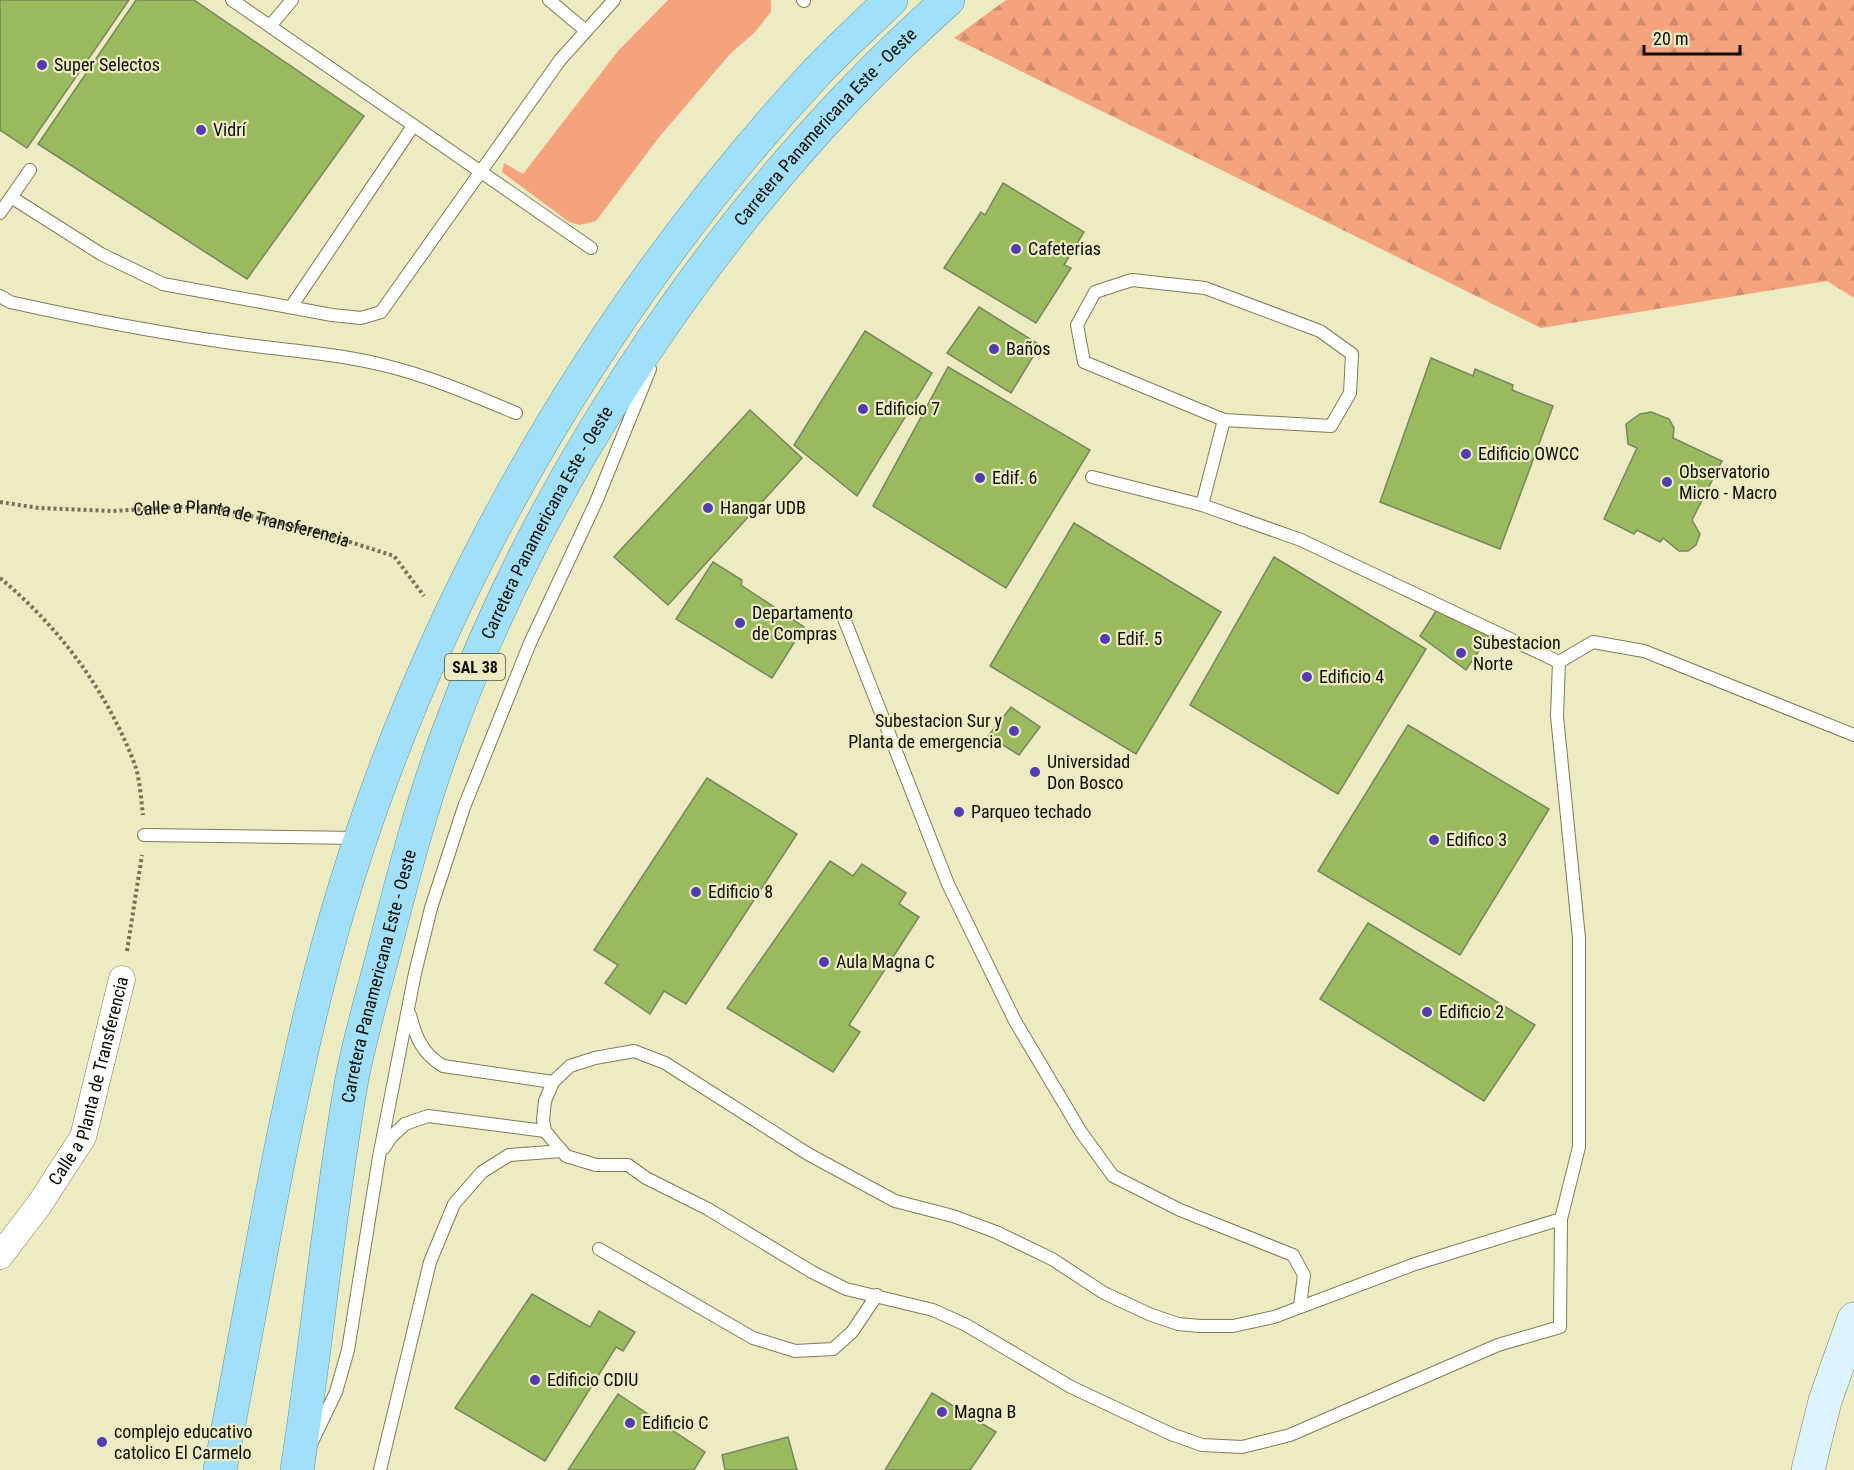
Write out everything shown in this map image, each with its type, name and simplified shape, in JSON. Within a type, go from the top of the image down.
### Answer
[{"type":"highway","name":"SAL 38","points":[[220,1470],[284,1133],[307,1031],[339,911],[381,779],[482,547],[572,391],[667,251],[735,166],[816,73],[891,0]]},
{"type":"highway","name":"Carretera Panamericana Este - Oeste","points":[[298,1465],[352,1082],[415,830],[448,732],[481,653],[557,493],[672,312],[748,213],[829,115],[891,50],[948,0]]},
{"type":"main road","points":[[1809,1470],[1828,1390],[1854,1319]]},
{"type":"street","name":"Calle a Planta de Transferencia","points":[[0,1256],[39,1205],[83,1137],[122,979]]},
{"type":"lane","points":[[232,0],[591,248]]},
{"type":"lane","points":[[270,26],[292,0]]},
{"type":"lane","points":[[549,0],[586,31]]},
{"type":"lane","points":[[11,197],[101,254],[163,284],[361,318],[381,312],[560,60],[614,0]]},
{"type":"lane","points":[[291,307],[413,126]]},
{"type":"lane","points":[[0,213],[30,170]]},
{"type":"lane","points":[[1132,280],[1205,288],[1320,331],[1352,354],[1350,393],[1331,426],[1224,420],[1084,362],[1077,325],[1095,292],[1132,280]]},
{"type":"lane","points":[[0,297],[10,302],[105,324],[226,343],[330,354],[385,365],[451,386],[516,413]]},
{"type":"lane","points":[[298,1465],[318,1434],[336,1392],[348,1350],[379,1157],[408,1009],[431,908],[464,807],[530,643],[620,446],[672,312]]},
{"type":"lane","points":[[1202,504],[1224,420]]},
{"type":"lane","points":[[1092,477],[1202,504],[1301,540],[1558,662]]},
{"type":"lane","points":[[845,621],[948,884],[1015,1021],[1081,1132],[1113,1176],[1180,1210],[1293,1255],[1304,1275],[1300,1306]]},
{"type":"lane","points":[[1558,662],[1593,642],[1644,651],[1854,735]]},
{"type":"lane","points":[[1558,662],[1557,716],[1579,938],[1579,1147],[1561,1219],[1560,1327],[1498,1345],[1290,1435],[1242,1448],[1202,1444],[1171,1434],[1071,1387],[966,1324],[933,1310],[846,1289],[812,1272],[708,1209],[646,1178],[628,1165],[596,1165],[566,1156],[545,1131],[543,1120],[545,1101],[553,1082],[570,1066],[595,1058],[634,1051],[665,1063],[846,1177],[895,1202],[953,1216],[996,1232],[1052,1259],[1104,1293],[1149,1314],[1178,1324],[1233,1326],[1274,1317],[1415,1264],[1561,1219]]},
{"type":"lane","points":[[144,835],[362,838]]},
{"type":"lane","points":[[408,1009],[420,1047],[430,1058],[443,1066],[553,1082]]},
{"type":"lane","points":[[379,1157],[390,1137],[405,1124],[428,1116],[545,1131]]},
{"type":"lane","points":[[380,1470],[430,1262],[454,1204],[482,1172],[510,1155],[562,1151]]},
{"type":"lane","points":[[599,1249],[753,1338],[795,1352],[833,1349],[852,1332],[877,1295]]},
{"type":"path","name":"Calle a Planta de Transferencia","points":[[0,502],[39,508],[113,511],[177,507],[217,508],[325,534],[394,556],[446,626]]},
{"type":"path","name":"Calle a Planta de Transferencia","points":[[0,578],[48,623],[102,693],[135,767],[144,820],[144,835],[122,979]]},
{"type":"green space","points":[[668,0],[771,0],[771,12],[754,33],[730,54],[660,136],[596,221],[580,225],[569,222],[502,172],[504,163],[523,174],[618,51]]},
{"type":"green space","points":[[1006,0],[1854,0],[1854,298],[1827,281],[1541,328],[954,38]]},
{"type":"building","name":"Super Selectos","points":[[0,0],[129,0],[27,148],[0,130]]},
{"type":"building","name":"Vidrí","points":[[136,0],[194,0],[364,116],[247,279],[38,144]]},
{"type":"building","name":"Cafeterias","points":[[1003,183],[1084,232],[1064,265],[1071,268],[1036,323],[944,268],[981,212],[985,215]]},
{"type":"building","name":"Baños","points":[[979,307],[1040,345],[1011,393],[947,353]]},
{"type":"building","name":"Edificio 7","points":[[865,331],[932,373],[857,496],[794,445]]},
{"type":"building","name":"Edificio OWCC","points":[[1431,358],[1473,376],[1475,369],[1513,385],[1512,390],[1553,406],[1500,549],[1380,502]]},
{"type":"building","name":"Edif. 6","points":[[948,367],[1090,450],[1006,588],[873,506]]},
{"type":"building","name":"Hangar UDB","points":[[750,410],[802,458],[668,605],[614,557]]},
{"type":"building","name":"Observatorio Micro - Macro","points":[[1651,412],[1669,419],[1674,428],[1673,438],[1722,461],[1692,520],[1700,534],[1696,545],[1688,551],[1679,551],[1663,538],[1660,542],[1637,530],[1634,534],[1604,519],[1637,448],[1628,444],[1626,424],[1640,414]]},
{"type":"building","name":"Edif. 5","points":[[1074,523],[1221,612],[1136,754],[990,666]]},
{"type":"building","name":"Edificio 4","points":[[1274,557],[1426,649],[1338,794],[1190,705]]},
{"type":"building","name":"Departamento de Compras","points":[[713,562],[742,580],[741,585],[804,627],[772,678],[676,619]]},
{"type":"building","name":"Subestacion Norte","points":[[1438,608],[1489,636],[1466,670],[1420,636]]},
{"type":"building","name":"Subestacion Sur y Planta de emergencia","points":[[1011,707],[1040,727],[1019,755],[988,736]]},
{"type":"building","name":"Edifico 3","points":[[1408,725],[1549,809],[1460,955],[1318,871]]},
{"type":"building","name":"Edificio 8","points":[[707,778],[797,834],[686,1004],[664,991],[650,1014],[605,983],[618,965],[594,950]]},
{"type":"building","name":"Aula Magna C","points":[[830,861],[853,876],[862,864],[906,893],[899,904],[919,917],[849,1025],[860,1032],[833,1072],[727,1008]]},
{"type":"building","name":"Edificio 2","points":[[1368,923],[1535,1025],[1484,1101],[1320,999]]},
{"type":"building","name":"Edificio CDIU","points":[[532,1294],[590,1327],[599,1311],[635,1332],[623,1351],[616,1347],[545,1461],[455,1408]]},
{"type":"building","name":"Magna B","points":[[932,1393],[996,1432],[970,1470],[885,1470]]},
{"type":"building","name":"Edificio C","points":[[618,1394],[705,1452],[694,1470],[568,1470]]},
{"type":"building","points":[[788,1437],[797,1470],[725,1470],[722,1455]]},
{"type":"place","name":"Super Selectos","points":[[42,65]]},
{"type":"place","name":"Vidrí","points":[[201,130]]},
{"type":"place","name":"Cafeterias","points":[[1016,249]]},
{"type":"place","name":"Baños","points":[[994,349]]},
{"type":"place","name":"Edificio 7","points":[[863,409]]},
{"type":"place","name":"Edificio OWCC","points":[[1466,454]]},
{"type":"place","name":"Edif. 6","points":[[980,478]]},
{"type":"place","name":"Observatorio Micro - Macro","points":[[1667,482]]},
{"type":"place","name":"Hangar UDB","points":[[708,508]]},
{"type":"place","name":"Departamento de Compras","points":[[740,623]]},
{"type":"place","name":"Edif. 5","points":[[1105,639]]},
{"type":"place","name":"Subestacion Norte","points":[[1461,653]]},
{"type":"place","name":"Edificio 4","points":[[1307,677]]},
{"type":"place","name":"Subestacion Sur y Planta de emergencia","points":[[1014,731]]},
{"type":"place","name":"Universidad Don Bosco","points":[[1035,772]]},
{"type":"place","name":"Parqueo techado","points":[[959,812]]},
{"type":"place","name":"Edifico 3","points":[[1434,840]]},
{"type":"place","name":"Edificio 8","points":[[696,892]]},
{"type":"place","name":"Aula Magna C","points":[[824,962]]},
{"type":"place","name":"Edificio 2","points":[[1427,1012]]},
{"type":"place","name":"Edificio CDIU","points":[[535,1380]]},
{"type":"place","name":"Magna B","points":[[942,1412]]},
{"type":"place","name":"Edificio C","points":[[630,1423]]},
{"type":"place","name":"complejo educativo catolico El Carmelo","points":[[102,1442]]}]
